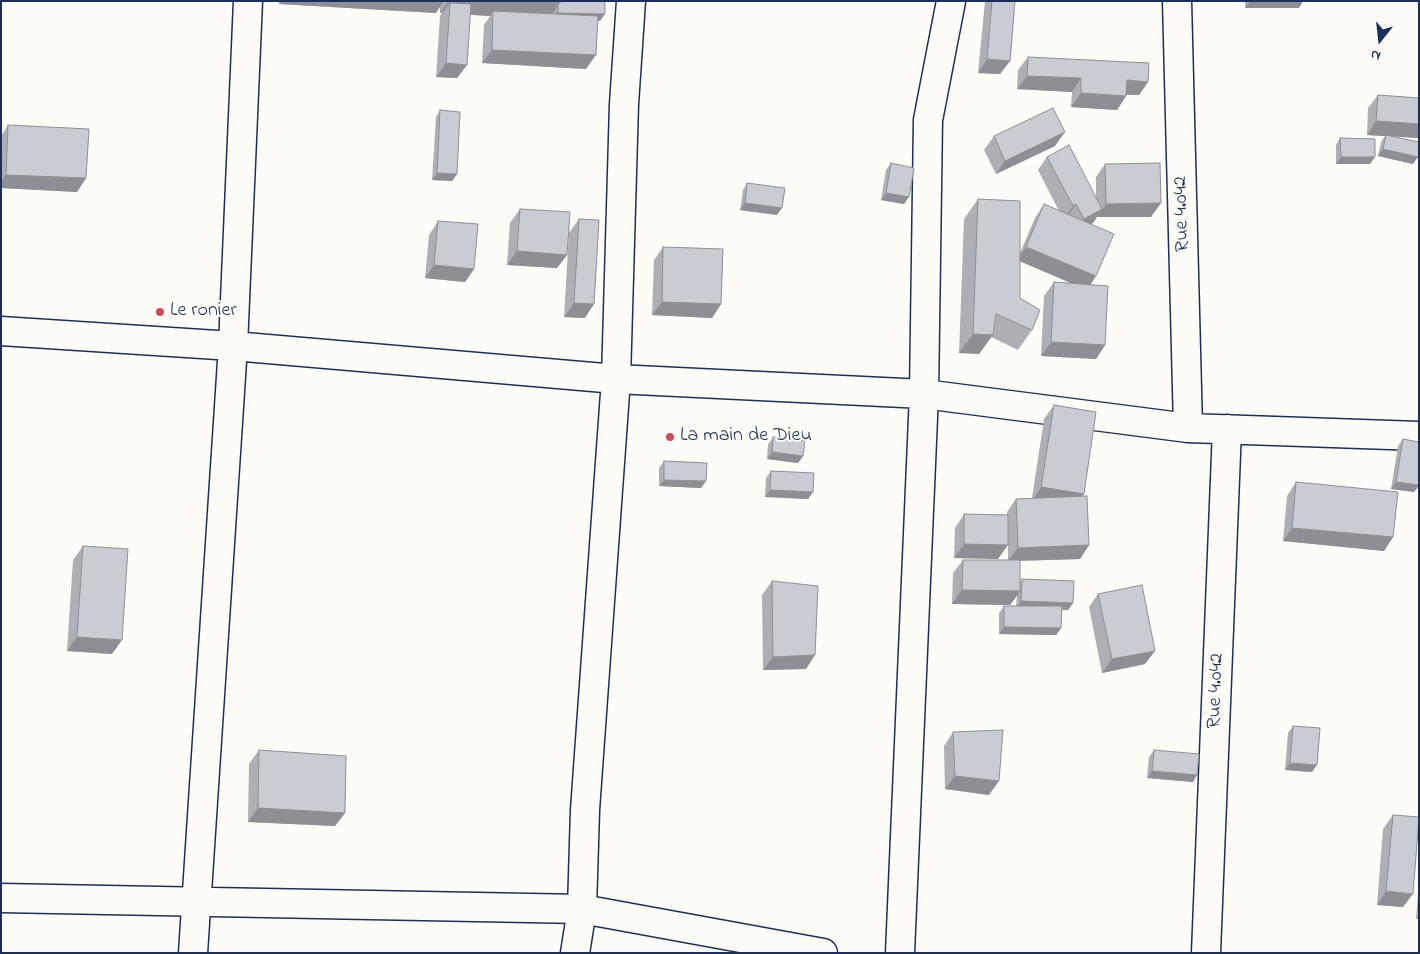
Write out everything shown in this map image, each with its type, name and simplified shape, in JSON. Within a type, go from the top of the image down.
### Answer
[{"type":"street","points":[[193,953],[233,346],[248,1]]},
{"type":"street","points":[[575,953],[582,910],[586,800],[616,379],[624,104],[631,1]]},
{"type":"street","points":[[900,953],[924,394],[928,120],[951,1]]},
{"type":"street","name":"Rue 4.042","points":[[1177,1],[1188,428]]},
{"type":"street","points":[[1,332],[233,346],[616,379],[924,394],[1188,428],[1419,436]]},
{"type":"street","name":"Rue 4.042","points":[[1206,953],[1228,429]]},
{"type":"street","points":[[1,898],[196,900],[582,910],[823,953]]},
{"type":"building","points":[[561,1],[605,1],[605,14],[558,13],[558,5]]},
{"type":"building","points":[[992,1],[1015,1],[1010,61],[987,59]]},
{"type":"building","points":[[450,3],[471,4],[467,65],[446,63]]},
{"type":"building","points":[[493,11],[598,16],[596,55],[492,50]]},
{"type":"building","points":[[1028,57],[1149,63],[1148,82],[1127,80],[1126,96],[1081,93],[1081,78],[1027,76]]},
{"type":"building","points":[[1378,95],[1419,98],[1419,124],[1376,121]]},
{"type":"building","points":[[1053,108],[1065,132],[1005,161],[994,136]]},
{"type":"building","points":[[440,110],[460,112],[457,174],[437,173]]},
{"type":"building","points":[[8,125],[89,129],[86,178],[6,175]]},
{"type":"building","points":[[1386,135],[1419,142],[1418,157],[1383,149]]},
{"type":"building","points":[[1340,138],[1375,139],[1375,157],[1341,157]]},
{"type":"building","points":[[1069,145],[1102,209],[1084,219],[1076,204],[1073,206],[1047,157]]},
{"type":"building","points":[[891,163],[914,168],[909,197],[886,193]]},
{"type":"building","points":[[1160,163],[1161,203],[1106,204],[1105,164]]},
{"type":"building","points":[[747,183],[785,188],[782,208],[745,203]]},
{"type":"building","points":[[978,199],[1020,201],[1020,298],[1040,310],[1032,330],[996,314],[993,335],[973,334]]},
{"type":"building","points":[[1044,204],[1114,234],[1096,276],[1026,247]]},
{"type":"building","points":[[520,209],[570,212],[567,255],[517,251]]},
{"type":"building","points":[[579,219],[599,220],[594,304],[574,303]]},
{"type":"building","points":[[438,221],[478,224],[474,269],[434,265]]},
{"type":"building","points":[[663,247],[723,249],[721,304],[662,302]]},
{"type":"building","points":[[1054,282],[1108,286],[1105,345],[1051,342]]},
{"type":"building","points":[[1054,405],[1096,412],[1084,494],[1041,487]]},
{"type":"building","points":[[773,437],[805,441],[803,456],[772,452]]},
{"type":"building","points":[[1403,439],[1419,442],[1419,485],[1396,482]]},
{"type":"building","points":[[664,461],[707,463],[706,481],[664,480]]},
{"type":"building","points":[[771,471],[814,473],[813,492],[770,490]]},
{"type":"building","points":[[1296,482],[1398,492],[1393,537],[1292,528]]},
{"type":"building","points":[[1087,496],[1089,545],[1018,548],[1016,499]]},
{"type":"building","points":[[964,514],[1008,515],[1008,545],[964,544]]},
{"type":"building","points":[[83,546],[128,549],[122,640],[77,637]]},
{"type":"building","points":[[963,560],[1020,560],[1020,591],[962,590]]},
{"type":"building","points":[[1022,579],[1074,581],[1073,603],[1021,601]]},
{"type":"building","points":[[772,581],[818,586],[815,655],[773,657]]},
{"type":"building","points":[[1142,585],[1155,651],[1112,659],[1098,594]]},
{"type":"building","points":[[1004,606],[1062,606],[1061,628],[1004,627]]},
{"type":"building","points":[[1293,726],[1320,728],[1317,765],[1290,763]]},
{"type":"building","points":[[1003,730],[999,781],[955,776],[953,732]]},
{"type":"building","points":[[259,750],[346,756],[345,813],[258,808]]},
{"type":"building","points":[[1154,750],[1199,754],[1197,775],[1152,771]]},
{"type":"building","points":[[1393,815],[1419,817],[1413,894],[1386,891]]},
{"type":"place","name":"Le ronier","points":[[160,312]]},
{"type":"place","name":"La main de Dieu","points":[[670,437]]}]
